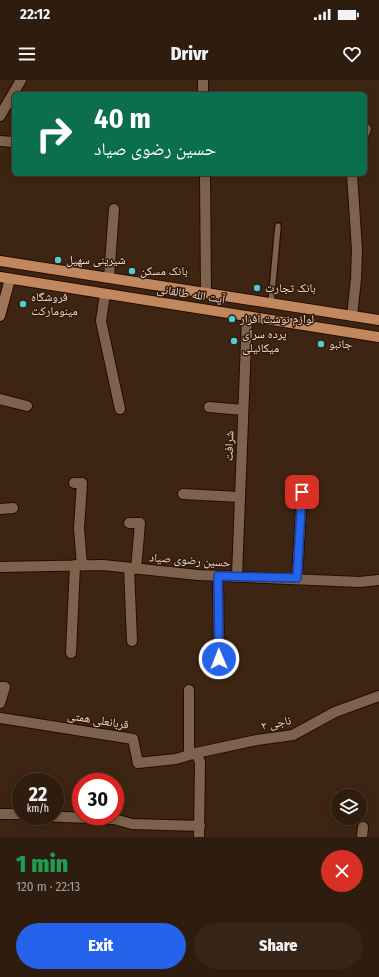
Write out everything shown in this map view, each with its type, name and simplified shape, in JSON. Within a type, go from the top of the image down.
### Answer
[{"type":"main road","name":"آیت الله طالقانی","points":[[0,261],[379,320]]},
{"type":"main road","name":"آیت الله طالقانی","points":[[5,278],[379,337]]},
{"type":"street","points":[[14,92],[21,80]]},
{"type":"street","points":[[203,80],[203,92]]},
{"type":"street","points":[[0,116],[12,95]]},
{"type":"street","points":[[0,141],[12,142]]},
{"type":"street","points":[[205,176],[206,293]]},
{"type":"street","points":[[352,176],[357,250],[352,316]]},
{"type":"street","points":[[109,278],[114,209]]},
{"type":"street","points":[[0,316],[5,278]]},
{"type":"street","points":[[105,294],[101,321],[120,409]]},
{"type":"street","name":"شرافت","points":[[237,576],[247,316]]},
{"type":"street","points":[[0,399],[27,406]]},
{"type":"street","points":[[209,407],[243,410]]},
{"type":"street","points":[[71,653],[79,565],[79,528],[82,483],[74,483]]},
{"type":"street","points":[[297,578],[302,492]]},
{"type":"street","points":[[183,494],[240,497]]},
{"type":"street","points":[[0,509],[13,508]]},
{"type":"street","points":[[129,523],[140,523],[133,568],[132,641]]},
{"type":"street","name":"حسین رضوی صیاد","points":[[0,567],[79,565],[133,568],[218,576],[297,578],[360,582],[379,580]]},
{"type":"street","points":[[218,576],[219,659]]},
{"type":"street","points":[[0,687],[5,687],[0,703]]},
{"type":"street","points":[[189,690],[193,754],[200,762],[200,837]]},
{"type":"street","name":"ناجی ۲","points":[[193,754],[257,740],[293,736],[335,712],[379,696]]},
{"type":"street","name":"قربانعلی همتی","points":[[0,718],[133,739],[138,763],[176,759],[193,754]]},
{"type":"street","points":[[0,814],[12,814]]},
{"type":"street","points":[[64,817],[114,819],[132,824],[200,826]]},
{"type":"lane","points":[[271,303],[278,226]]},
{"type":"place","name":"شیرینی سهیل","points":[[58,260]]},
{"type":"place","name":"بانک مسکن","points":[[132,271]]},
{"type":"place","name":"بانک تجارت","points":[[257,288]]},
{"type":"place","name":"فروشگاه مینومارکت","points":[[23,304]]},
{"type":"place","name":"لوازم نوشت افزار","points":[[232,319]]},
{"type":"place","name":"پرده سرای میکائیلی","points":[[234,341]]},
{"type":"place","name":"جانبو","points":[[321,344]]},
{"type":"route","points":[[219,659],[218,576],[297,578],[302,492]]}]
